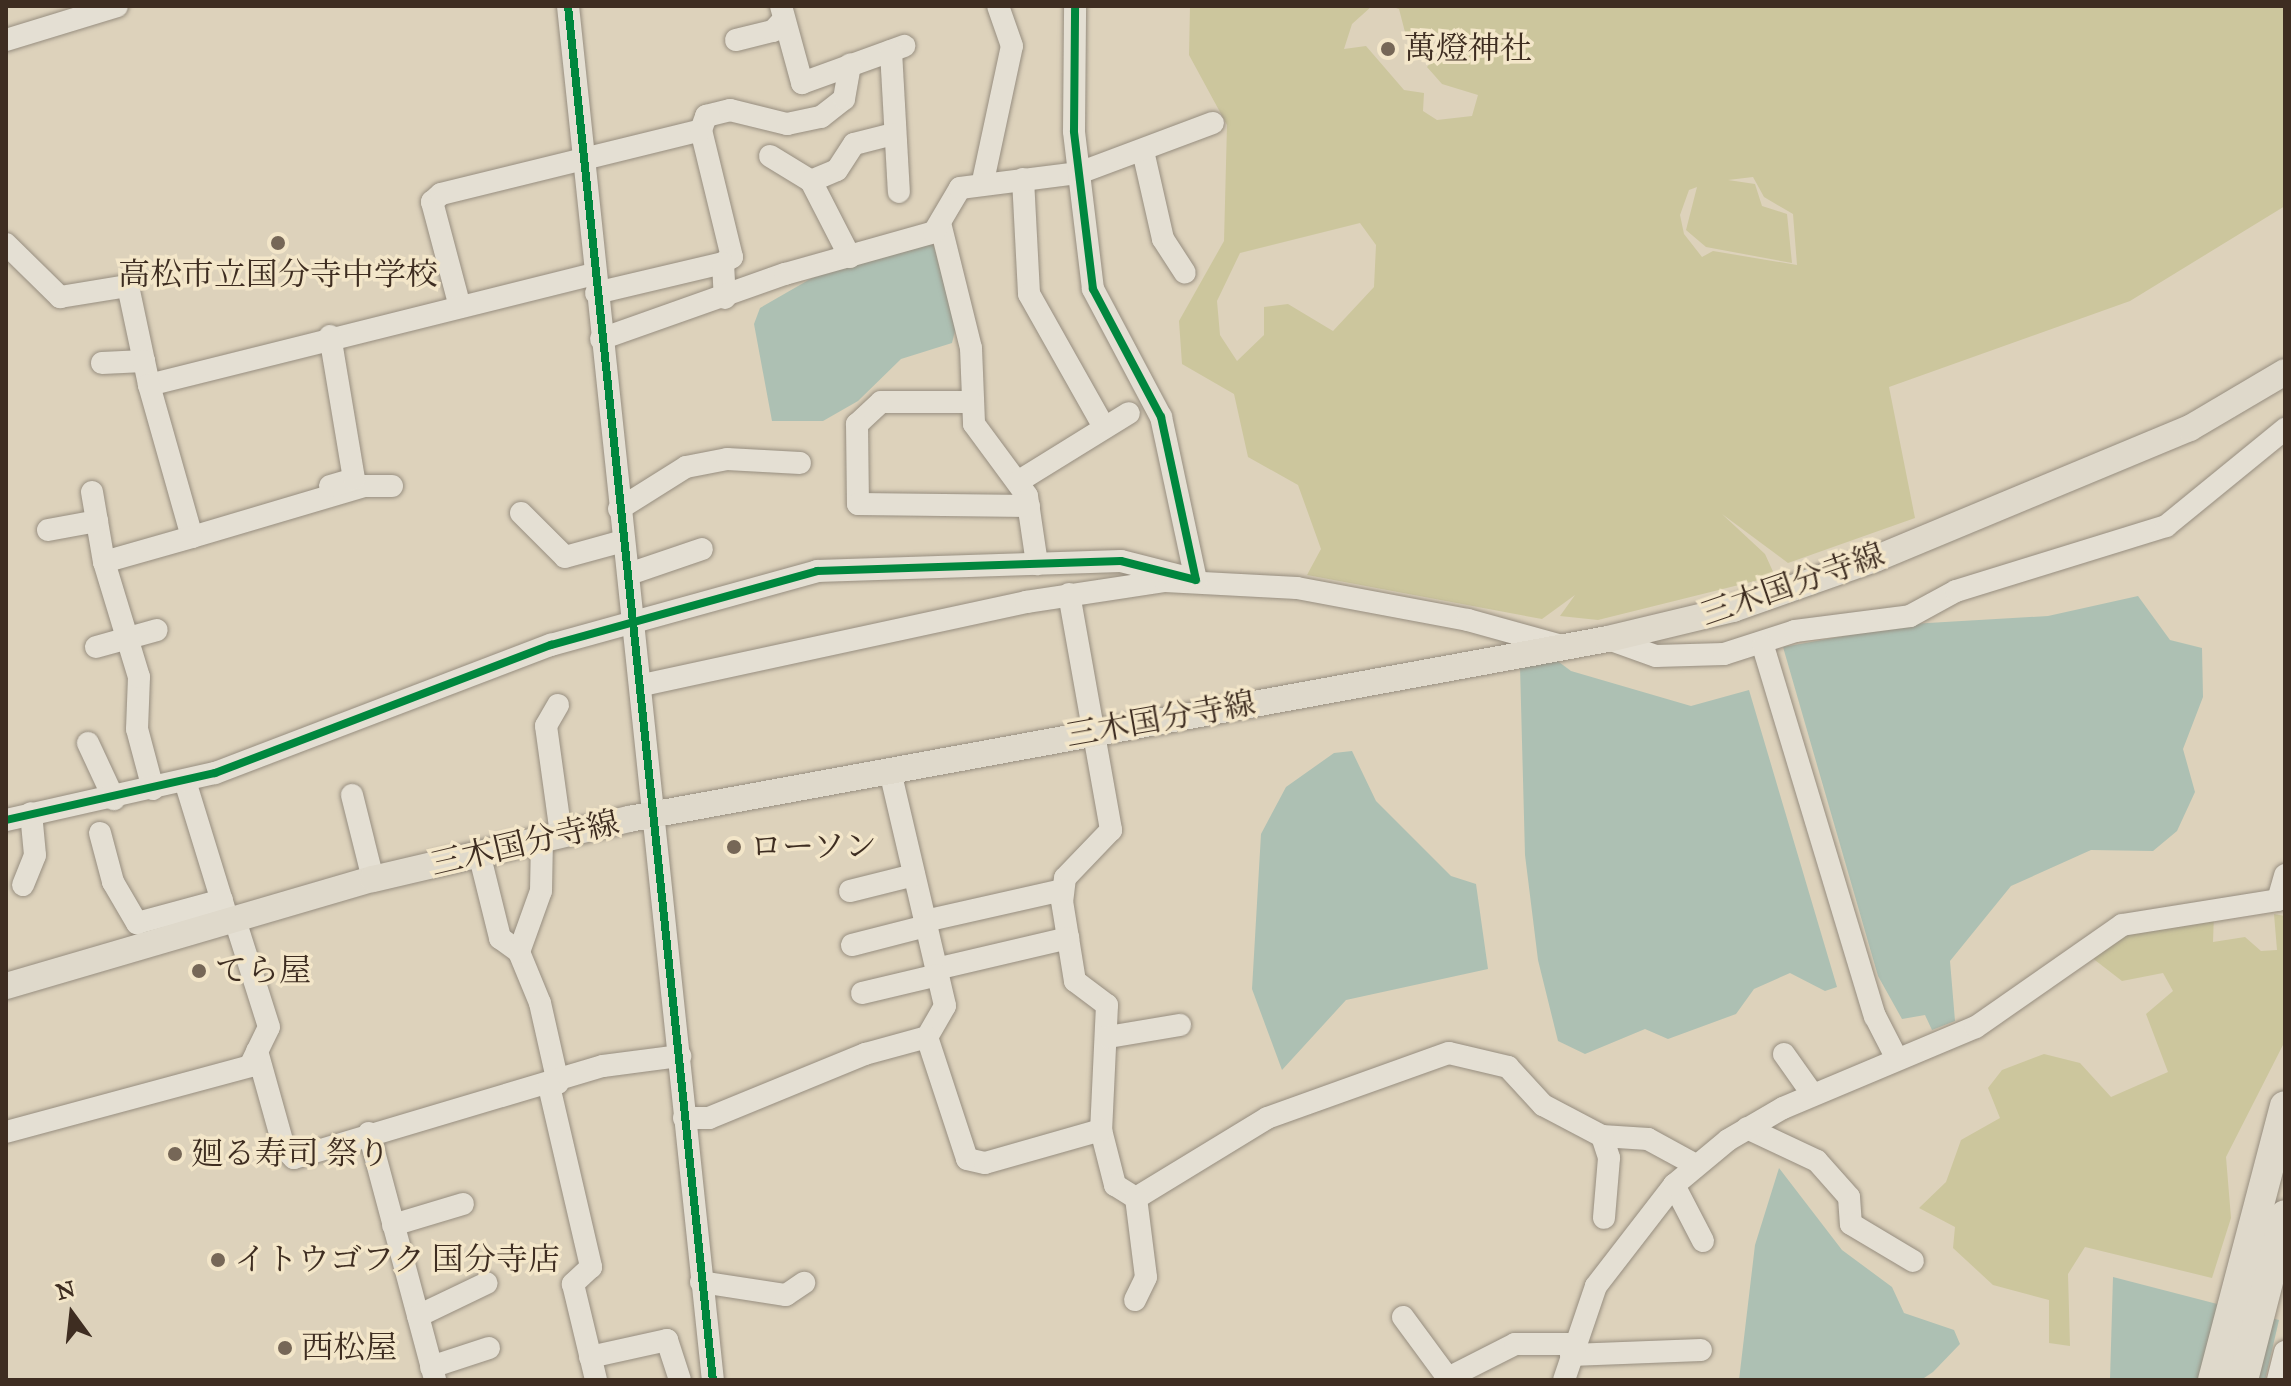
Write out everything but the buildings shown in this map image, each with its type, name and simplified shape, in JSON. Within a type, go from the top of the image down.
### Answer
[{"type":"highway","points":[[2243,1380],[2253,1276],[2285,1106]]},
{"type":"highway","points":[[2213,1380],[2253,1276],[2285,1215]]},
{"type":"main road","name":"三木国分寺線","points":[[6,986],[228,914],[552,836],[1608,639],[1733,609],[1875,559],[2190,428],[2285,372]]},
{"type":"street","points":[[6,40],[70,12],[117,6]]},
{"type":"street","points":[[568,6],[620,542],[629,574],[643,685],[684,1118],[713,1380]]},
{"type":"street","points":[[983,181],[1012,46],[998,6]]},
{"type":"street","points":[[1075,6],[1079,173],[1093,289],[1157,406],[1196,580]]},
{"type":"street","points":[[736,40],[773,31],[782,12]]},
{"type":"street","points":[[782,12],[802,83],[898,48],[893,134],[899,192]]},
{"type":"street","points":[[149,385],[330,336],[460,307],[723,263],[732,257],[701,130],[706,116],[730,110],[787,124],[821,117],[844,99],[850,65]]},
{"type":"street","points":[[601,339],[934,232],[960,188],[983,181],[1079,173],[1213,123]]},
{"type":"street","points":[[460,307],[432,202],[701,130]]},
{"type":"street","points":[[811,181],[837,170],[854,144],[893,134]]},
{"type":"street","points":[[1143,151],[1163,239],[1185,273]]},
{"type":"street","points":[[770,156],[811,181],[850,257]]},
{"type":"street","points":[[1023,179],[1029,294],[1104,427]]},
{"type":"street","points":[[940,223],[971,348],[974,424],[1019,481],[1029,506],[1037,564]]},
{"type":"street","points":[[6,244],[60,297],[128,286],[149,385],[192,537]]},
{"type":"street","points":[[723,263],[725,298]]},
{"type":"street","points":[[267,504],[354,479],[330,336]]},
{"type":"street","points":[[102,363],[144,361]]},
{"type":"street","points":[[971,402],[881,402],[857,424],[858,504],[1029,506]]},
{"type":"street","points":[[1019,481],[1129,413]]},
{"type":"street","points":[[1608,639],[1656,656],[1763,646],[1795,631],[1910,616],[1956,591],[2144,537],[2188,512],[2285,429]]},
{"type":"street","points":[[619,509],[686,467],[727,459],[800,463]]},
{"type":"street","points":[[104,562],[364,486],[392,486]]},
{"type":"street","points":[[92,492],[104,562],[139,677],[137,729],[153,789]]},
{"type":"street","points":[[521,513],[565,557],[620,542]]},
{"type":"street","points":[[48,530],[97,521]]},
{"type":"street","points":[[629,574],[702,549]]},
{"type":"street","points":[[6,820],[114,799],[185,781],[551,645],[817,571],[1149,563],[1196,580],[1368,601],[1562,646]]},
{"type":"street","points":[[643,685],[1069,594],[1196,580]]},
{"type":"street","points":[[1069,594],[1111,830],[1085,851],[1063,890],[1068,938],[1075,981],[1107,1005],[1108,1037],[1100,1056],[1101,1130],[1115,1185],[1136,1198]]},
{"type":"street","points":[[96,647],[157,630]]},
{"type":"street","points":[[1763,646],[1875,1016],[1897,1059]]},
{"type":"street","points":[[519,952],[541,891],[552,836],[546,726],[558,705]]},
{"type":"street","points":[[88,743],[114,799]]},
{"type":"street","points":[[684,1118],[709,1118],[865,1054],[927,1037],[945,1006],[890,771]]},
{"type":"street","points":[[6,1132],[250,1066],[269,1027],[185,781]]},
{"type":"street","points":[[352,795],[373,879]]},
{"type":"street","points":[[23,885],[35,855],[31,813]]},
{"type":"street","points":[[100,833],[100,864],[137,923],[228,914]]},
{"type":"street","points":[[479,853],[500,938],[519,952],[540,1003],[553,1085],[591,1267],[573,1284],[596,1380]]},
{"type":"street","points":[[850,891],[914,875]]},
{"type":"street","points":[[1564,1380],[1596,1286],[1674,1185],[1694,1164],[1747,1128],[1813,1095],[2000,1013],[2071,954],[2122,925],[2282,901],[2285,875]]},
{"type":"street","points":[[852,945],[1063,890]]},
{"type":"street","points":[[862,993],[1068,938]]},
{"type":"street","points":[[1108,1037],[1180,1025]]},
{"type":"street","points":[[927,1037],[967,1159],[985,1163],[1101,1130]]},
{"type":"street","points":[[257,1051],[284,1148],[294,1158],[369,1133],[553,1085],[603,1066],[680,1056]]},
{"type":"street","points":[[1136,1198],[1267,1118],[1449,1053],[1508,1067],[1543,1105],[1602,1136],[1648,1139],[1694,1164]]},
{"type":"street","points":[[1784,1054],[1813,1095]]},
{"type":"street","points":[[1747,1128],[1817,1161],[1849,1197],[1851,1224],[1913,1261]]},
{"type":"street","points":[[369,1133],[433,1374],[489,1348]]},
{"type":"street","points":[[1602,1136],[1609,1158],[1604,1218]]},
{"type":"street","points":[[1674,1185],[1703,1241]]},
{"type":"street","points":[[1135,1300],[1146,1277],[1136,1198]]},
{"type":"street","points":[[393,1225],[463,1204]]},
{"type":"street","points":[[701,1282],[786,1295],[804,1283]]},
{"type":"street","points":[[418,1316],[487,1283]]},
{"type":"street","points":[[1403,1317],[1447,1379],[1515,1344],[1572,1350],[1701,1350]]},
{"type":"street","points":[[590,1357],[667,1340],[680,1380]]},
{"type":"street","points":[[2278,1380],[2285,1352]]},
{"type":"shaded area","points":[[1190,6],[1372,6],[1352,24],[1344,49],[1366,46],[1404,90],[1424,93],[1423,111],[1437,120],[1472,116],[1478,95],[1442,84],[1427,67],[1453,35],[1430,32],[1418,48],[1406,36],[1399,9],[1390,6],[2285,6],[2285,206],[2130,301],[1889,387],[1915,518],[1788,563],[1722,514],[1765,554],[1775,576],[1598,620],[1560,616],[1575,595],[1542,619],[1307,575],[1321,549],[1298,485],[1248,457],[1234,394],[1182,364],[1179,321],[1224,241],[1227,125],[1189,55]],"holes":[[[1753,177],[1764,197],[1793,214],[1797,265],[1713,251],[1702,257],[1684,234],[1680,215],[1689,190],[1697,187],[1686,230],[1706,247],[1792,263],[1787,214],[1762,206],[1755,184],[1728,180]],[[1360,223],[1376,245],[1374,287],[1333,331],[1288,304],[1264,307],[1264,335],[1237,361],[1220,335],[1217,301],[1240,253]]]},
{"type":"shaded area","points":[[932,239],[956,327],[952,343],[901,359],[858,401],[823,421],[772,421],[754,324],[760,308],[812,278]]},
{"type":"shaded area","points":[[2138,596],[2170,640],[2202,648],[2203,697],[2183,749],[2195,792],[2177,831],[2153,851],[2091,850],[2011,886],[1950,961],[1955,1021],[1932,1030],[1925,1015],[1902,1019],[1878,976],[1783,647],[1911,624],[2048,616]]},
{"type":"shaded area","points":[[1555,659],[1571,671],[1691,706],[1749,690],[1837,987],[1825,991],[1790,973],[1754,989],[1736,1014],[1668,1039],[1645,1029],[1585,1054],[1558,1041],[1538,960],[1525,855],[1520,666]]},
{"type":"shaded area","points":[[1352,751],[1376,801],[1451,876],[1476,884],[1488,969],[1346,1000],[1282,1070],[1252,989],[1261,834],[1286,787],[1334,753]]},
{"type":"shaded area","points":[[2214,914],[2213,942],[2245,937],[2261,951],[2277,950],[2274,914],[2285,916],[2285,1041],[2226,1157],[2231,1218],[2212,1278],[2085,1247],[2068,1274],[2070,1346],[2049,1343],[2049,1300],[1993,1285],[1953,1248],[1955,1227],[1919,1208],[1946,1182],[1961,1140],[2000,1118],[1988,1088],[2002,1070],[2044,1054],[2080,1063],[2111,1097],[2168,1072],[2146,1014],[2173,991],[2163,973],[2122,981],[2091,957],[2133,929]]},
{"type":"shaded area","points":[[1779,1168],[1842,1250],[1892,1287],[1904,1313],[1954,1330],[1960,1344],[1933,1372],[1921,1380],[1739,1380],[1755,1245]]},
{"type":"shaded area","points":[[2113,1277],[2279,1320],[2265,1380],[2110,1380]]},
{"type":"cycle path","points":[[568,6],[713,1380]]},
{"type":"cycle path","points":[[6,820],[215,773],[551,645],[817,571],[1121,561],[1196,580],[1161,417],[1093,289],[1074,131],[1075,6]]},
{"type":"place","name":"萬燈神社","points":[[1388,49]]},
{"type":"place","name":"高松市立国分寺中学校","points":[[278,243]]},
{"type":"place","name":"ローソン","points":[[734,847]]},
{"type":"place","name":"てら屋","points":[[199,971]]},
{"type":"place","name":"廻る寿司 祭り","points":[[175,1154]]},
{"type":"place","name":"イトウゴフク 国分寺店","points":[[218,1260]]},
{"type":"place","name":"西松屋","points":[[285,1348]]}]
